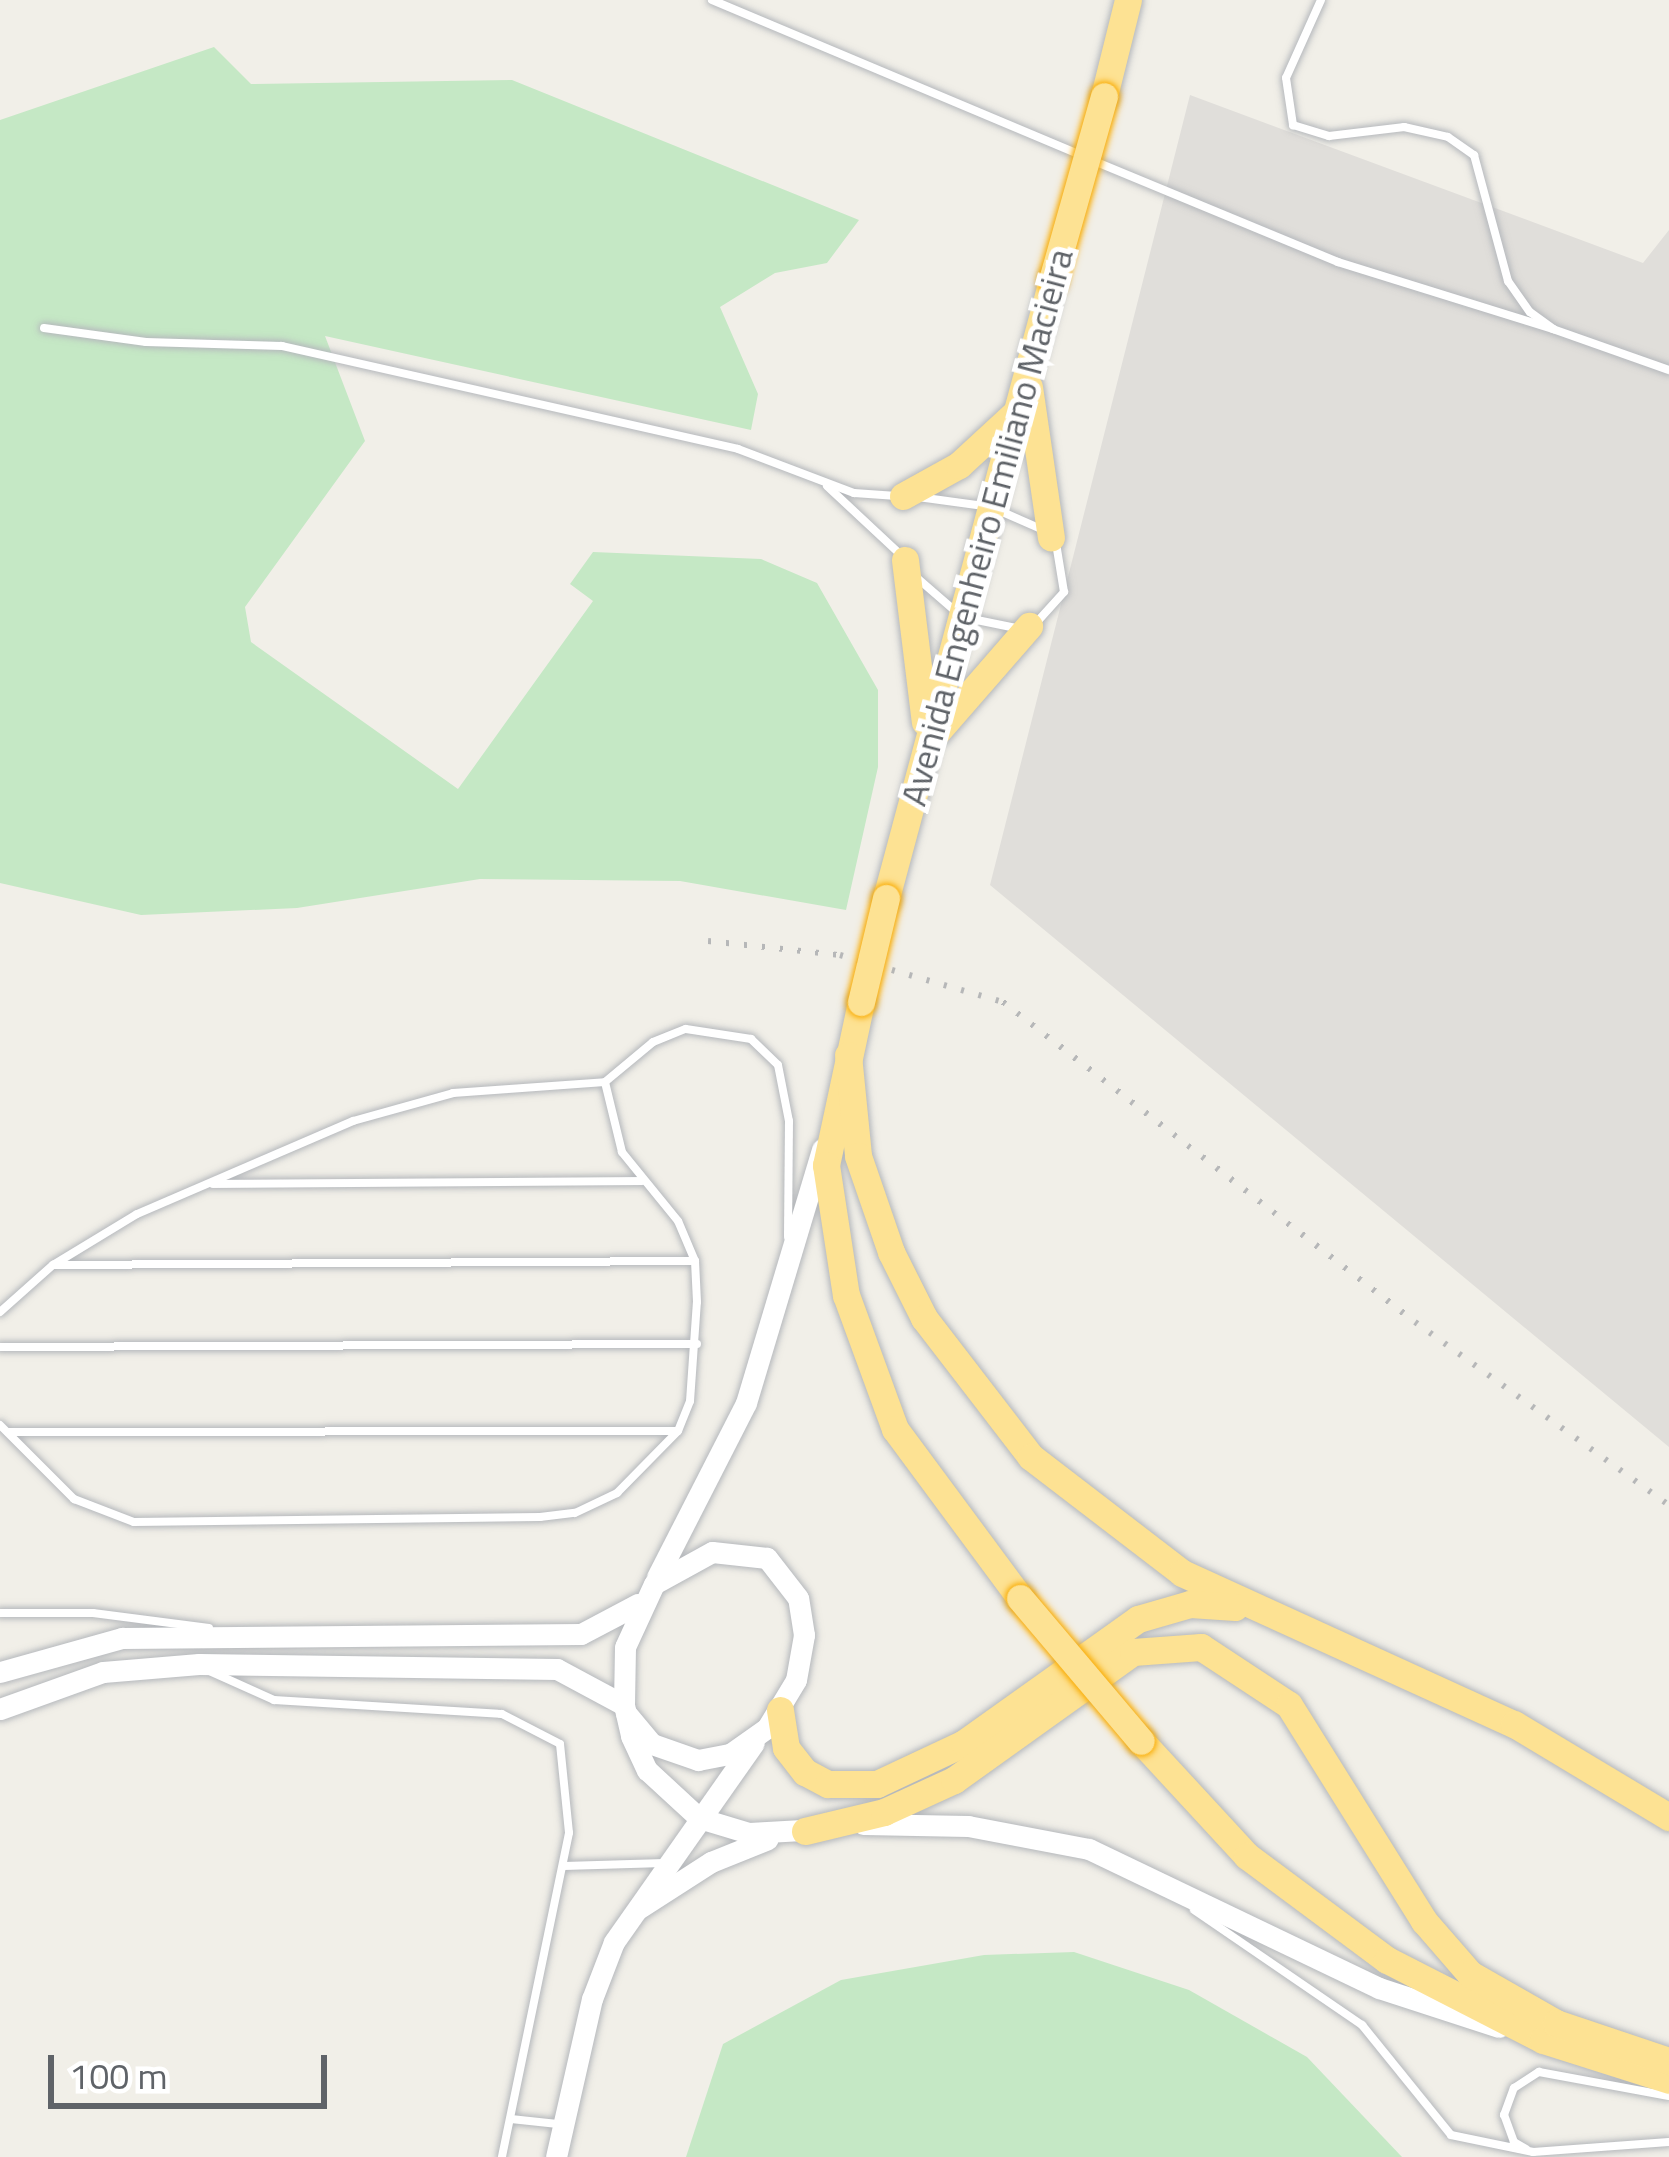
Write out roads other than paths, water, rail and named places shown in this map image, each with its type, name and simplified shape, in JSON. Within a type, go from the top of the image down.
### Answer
[{"type":"highway","name":"Avenida Engenheiro Emiliano Macieira","points":[[1128,0],[886,898],[828,1131],[829,1203],[875,1389],[917,1464],[1020,1598],[1141,1741],[1247,1856],[1301,1900],[1424,1983],[1543,2040],[1669,2080]]},
{"type":"highway","points":[[1028,370],[1051,537]]},
{"type":"highway","points":[[903,496],[959,465],[1017,412]]},
{"type":"highway","points":[[905,560],[927,747]]},
{"type":"highway","points":[[927,747],[971,685],[1029,626]]},
{"type":"highway","name":"Avenida Engenheiro Emiliano Macieira","points":[[848,1055],[852,1127],[868,1195],[925,1318],[969,1382],[1031,1456],[1110,1524],[1257,1610],[1514,1724],[1669,1817]]},
{"type":"highway","points":[[780,1711],[786,1748],[805,1772],[828,1784],[877,1784],[964,1743],[1138,1619],[1190,1604],[1257,1610]]},
{"type":"highway","points":[[805,1831],[884,1812],[954,1780],[1133,1652],[1201,1647],[1289,1705],[1424,1921],[1470,1974],[1556,2023],[1669,2060]]},
{"type":"street","points":[[828,1131],[746,1403],[648,1592],[625,1647],[625,1709],[647,1770],[700,1817],[749,1833],[968,1826],[1052,1837],[1140,1870],[1378,1988],[1543,2040]]},
{"type":"street","points":[[0,1672],[122,1638],[581,1634],[623,1618],[648,1592],[712,1552],[746,1551],[775,1564],[798,1598],[804,1635],[796,1680],[780,1711],[628,1917],[592,1999],[556,2157]]},
{"type":"street","points":[[0,1709],[104,1672],[199,1664],[557,1669],[625,1709],[652,1744],[682,1757],[730,1754],[760,1736]]},
{"type":"street","points":[[628,1917],[711,1862],[805,1831]]},
{"type":"lane","points":[[712,0],[1338,262],[1669,370]]},
{"type":"lane","points":[[1322,0],[1286,78],[1293,125],[1329,136],[1404,128],[1448,137],[1474,155],[1508,281],[1553,329]]},
{"type":"lane","points":[[44,328],[146,342],[282,346],[738,449],[827,486],[991,507],[1051,537],[1064,558],[1064,592],[1029,626],[997,628],[962,615],[931,594],[905,560],[827,486]]},
{"type":"lane","points":[[0,1312],[53,1265],[137,1214],[353,1121],[453,1093],[605,1082],[653,1042],[686,1029],[752,1039],[766,1052],[787,1093],[788,1263]]},
{"type":"lane","points":[[3,1429],[74,1499],[134,1522],[575,1513],[643,1474],[678,1431],[697,1344],[695,1261],[678,1221],[622,1152],[605,1082]]},
{"type":"lane","points":[[206,1184],[644,1180]]},
{"type":"lane","points":[[53,1265],[695,1261]]},
{"type":"lane","points":[[0,1347],[697,1344]]},
{"type":"lane","points":[[3,1429],[678,1431]]},
{"type":"lane","points":[[0,1612],[93,1613],[270,1636]]},
{"type":"lane","points":[[199,1664],[221,1682],[274,1700],[467,1709],[544,1729],[568,1762],[564,1866],[502,2157]]},
{"type":"lane","points":[[564,1866],[664,1863]]},
{"type":"lane","points":[[1140,1870],[1362,2025],[1451,2135],[1533,2152],[1669,2142]]},
{"type":"lane","points":[[1533,2152],[1514,2142],[1504,2115],[1514,2088],[1539,2072],[1669,2096]]},
{"type":"lane","points":[[511,2119],[564,2124]]},
{"type":"railway","points":[[708,941],[840,955],[1003,1002],[1415,1322],[1669,1505]]}]
